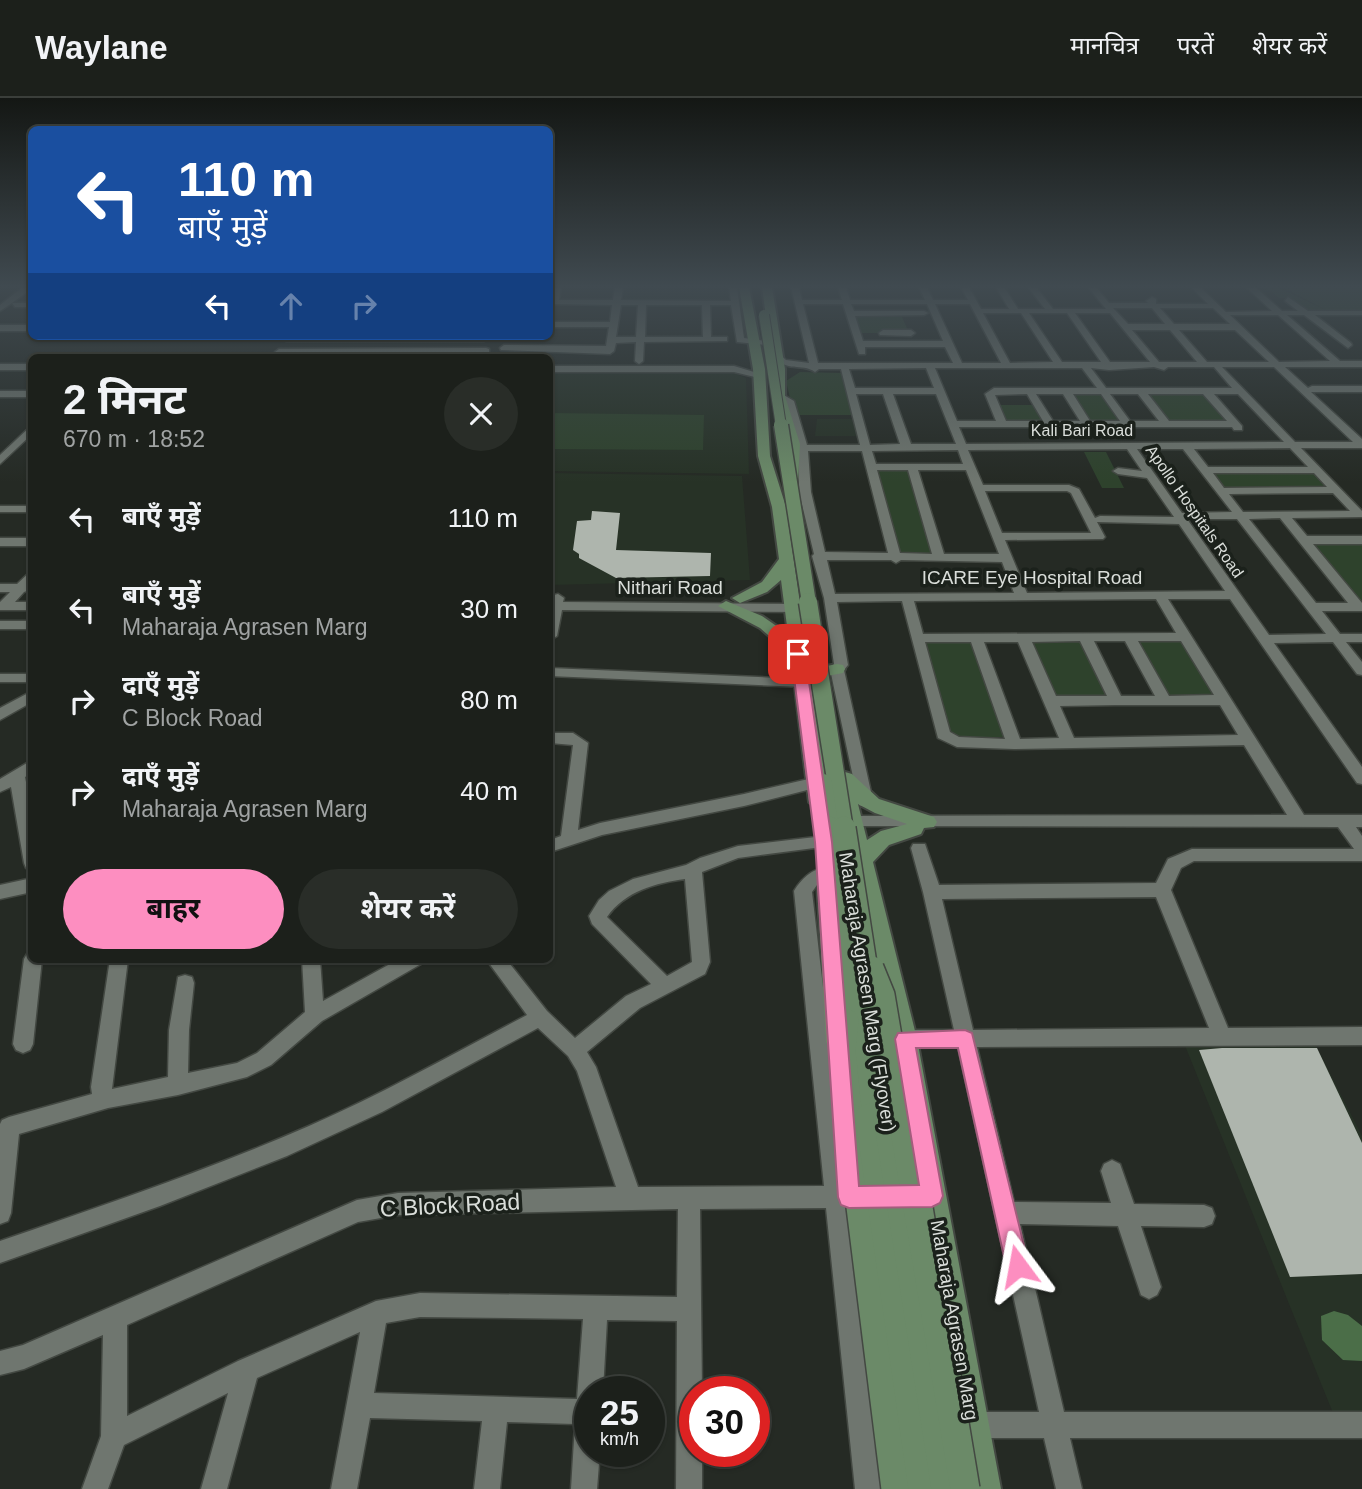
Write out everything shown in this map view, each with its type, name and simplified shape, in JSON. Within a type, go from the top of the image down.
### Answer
[{"type":"main road","name":"Maharaja Agrasen Marg","points":[[755,352],[764,418],[764,456],[779,507],[785,561],[801,602],[821,675],[861,865],[905,1039],[985,1489]]},
{"type":"main road","name":"Maharaja Agrasen Marg (Flyover)","points":[[761,352],[800,611],[850,992],[923,1489]]},
{"type":"main road","name":"Maharaja Agrasen Marg (Flyover)","points":[[770,352],[946,1489]]},
{"type":"main road","name":"Maharaja Agrasen Marg","points":[[776,352],[779,396],[794,444],[792,476],[801,602],[798,654],[821,675],[817,782],[827,874],[842,1197],[883,1489]]},
{"type":"main road","points":[[764,418],[769,440],[773,442],[785,441],[783,427],[787,423]]},
{"type":"main road","points":[[770,477],[778,480],[792,476]]},
{"type":"main road","points":[[733,602],[765,589],[778,577],[785,561]]},
{"type":"main road","points":[[733,602],[775,631],[798,654]]},
{"type":"main road","points":[[841,773],[858,797],[920,833]]},
{"type":"main road","points":[[861,865],[867,848],[881,839],[920,833]]},
{"type":"main road","points":[[860,941],[883,995],[965,1489]]},
{"type":"main road","points":[[850,992],[844,1051],[858,1197],[896,1489]]},
{"type":"street","points":[[607,367],[610,352]]},
{"type":"street","points":[[639,352],[639,361]]},
{"type":"street","points":[[779,352],[790,365],[845,369],[888,366]]},
{"type":"street","points":[[811,352],[815,367]]},
{"type":"street","points":[[862,352],[866,365]]},
{"type":"street","points":[[952,352],[959,367]]},
{"type":"street","points":[[1000,352],[1008,367]]},
{"type":"street","points":[[1050,352],[1061,367]]},
{"type":"street","points":[[1098,352],[1109,367]]},
{"type":"street","points":[[1146,352],[1158,366],[1248,366]]},
{"type":"street","points":[[1194,352],[1204,364]]},
{"type":"street","points":[[1267,352],[1312,389],[1362,436]]},
{"type":"street","points":[[1269,352],[1362,445]]},
{"type":"street","points":[[1322,352],[1338,365]]},
{"type":"street","points":[[307,354],[375,354]]},
{"type":"street","points":[[779,378],[789,371],[815,367],[866,365],[1362,366]]},
{"type":"street","points":[[1283,366],[1362,366]]},
{"type":"street","points":[[0,367],[28,367]]},
{"type":"street","points":[[607,367],[758,367]]},
{"type":"street","points":[[553,368],[758,367]]},
{"type":"street","points":[[930,367],[1022,597]]},
{"type":"street","points":[[1086,367],[1127,424]]},
{"type":"street","points":[[1218,368],[1361,514]]},
{"type":"street","points":[[845,369],[896,559]]},
{"type":"street","points":[[1312,389],[1361,390]]},
{"type":"street","points":[[852,391],[939,391]]},
{"type":"street","points":[[887,391],[906,446]]},
{"type":"street","points":[[1030,391],[1063,446]]},
{"type":"street","points":[[1066,391],[1087,424]]},
{"type":"street","points":[[1142,391],[1167,424]]},
{"type":"street","points":[[1206,391],[1253,446]]},
{"type":"street","points":[[1002,424],[990,392],[1242,391]]},
{"type":"street","points":[[2,395],[28,394]]},
{"type":"street","points":[[553,672],[821,675],[841,664],[830,598],[805,492],[803,448],[789,401],[779,396]]},
{"type":"street","points":[[953,425],[1234,424]]},
{"type":"street","points":[[0,461],[28,432]]},
{"type":"street","name":"Kali Bari Road","points":[[803,448],[1362,445]]},
{"type":"street","name":"Apollo Hospitals Road","points":[[1130,446],[1362,779]]},
{"type":"street","points":[[1186,446],[1362,671]]},
{"type":"street","points":[[10,450],[28,450]]},
{"type":"street","points":[[872,467],[970,467]]},
{"type":"street","points":[[912,467],[940,559]]},
{"type":"street","points":[[1205,470],[1317,470]]},
{"type":"street","points":[[1118,471],[1150,475]]},
{"type":"street","points":[[978,488],[1069,488],[1075,491],[1099,537],[998,536]]},
{"type":"street","points":[[1221,491],[1337,491]]},
{"type":"street","points":[[19,509],[28,499]]},
{"type":"street","points":[[0,509],[28,509]]},
{"type":"street","points":[[1100,519],[1361,514]]},
{"type":"street","points":[[1283,515],[1360,607]]},
{"type":"street","points":[[1303,540],[1362,540]]},
{"type":"street","points":[[0,542],[28,542]]},
{"type":"street","points":[[818,556],[896,559],[1006,558]]},
{"type":"street","points":[[12,597],[28,578]]},
{"type":"street","points":[[0,588],[28,604]]},
{"type":"street","name":"ICARE Eye Hospital Road","points":[[830,598],[1234,595]]},
{"type":"street","points":[[1160,596],[1299,821]]},
{"type":"street","points":[[907,597],[943,735],[957,742],[1069,744],[1249,740]]},
{"type":"street","name":"Nithari Road","points":[[553,602],[801,602]]},
{"type":"street","points":[[1311,607],[1360,607]]},
{"type":"street","points":[[0,625],[28,625]]},
{"type":"street","points":[[1023,637],[1069,744]]},
{"type":"street","points":[[1085,637],[1116,701]]},
{"type":"street","points":[[1129,637],[1164,700]]},
{"type":"street","points":[[918,638],[1185,637]]},
{"type":"street","points":[[976,638],[1014,744]]},
{"type":"street","points":[[1264,639],[1362,638]]},
{"type":"street","points":[[821,675],[865,801]]},
{"type":"street","points":[[0,678],[28,678]]},
{"type":"street","points":[[0,715],[28,698]]},
{"type":"street","points":[[1051,701],[1224,700]]},
{"type":"street","points":[[553,738],[573,738],[581,743],[569,838]]},
{"type":"street","points":[[0,787],[28,768]]},
{"type":"street","points":[[17,775],[28,840]]},
{"type":"street","points":[[553,845],[569,838],[817,782]]},
{"type":"street","points":[[920,833],[1299,821],[1356,833]]},
{"type":"street","points":[[853,826],[920,833],[1356,833]]},
{"type":"street","points":[[920,833],[1069,1489]]},
{"type":"street","points":[[1222,1037],[1162,890],[1174,864],[1192,855],[1356,833]]},
{"type":"street","points":[[664,985],[601,924],[598,916],[603,908],[644,880],[692,871],[713,860],[744,853],[779,846],[824,842]]},
{"type":"street","points":[[575,1050],[634,1002],[698,969],[701,962],[692,871]]},
{"type":"street","points":[[0,892],[28,886]]},
{"type":"street","points":[[932,892],[1162,890]]},
{"type":"street","points":[[23,1044],[33,963]]},
{"type":"street","points":[[111,1098],[103,1097],[101,1087],[118,963]]},
{"type":"street","points":[[311,963],[316,1015]]},
{"type":"street","points":[[0,1213],[5,1128],[111,1098],[240,1071],[264,1059],[316,1015],[408,963]]},
{"type":"street","points":[[498,963],[540,1017],[575,1050],[596,1090],[631,1198]]},
{"type":"street","points":[[178,1086],[179,1030],[185,983]]},
{"type":"street","points":[[0,1252],[205,1178],[319,1132],[540,1017]]},
{"type":"street","points":[[905,1039],[1362,1036]]},
{"type":"street","points":[[1112,1171],[1149,1287]]},
{"type":"street","name":"C Block Road","points":[[0,1363],[24,1357],[317,1226],[358,1211],[398,1204],[631,1198],[932,1196]]},
{"type":"street","points":[[842,1197],[868,1489]]},
{"type":"street","points":[[689,1199],[689,1489]]},
{"type":"street","points":[[1005,1213],[1204,1216]]},
{"type":"street","points":[[114,1436],[247,1370],[376,1313],[420,1305],[689,1309]]},
{"type":"street","points":[[592,1376],[596,1309]]},
{"type":"street","points":[[344,1489],[376,1313]]},
{"type":"street","points":[[95,1489],[114,1436],[115,1318]]},
{"type":"street","points":[[214,1489],[247,1370]]},
{"type":"street","points":[[359,1405],[496,1410],[574,1402]]},
{"type":"street","points":[[487,1489],[496,1410]]},
{"type":"street","points":[[974,1425],[1362,1425]]},
{"type":"street","points":[[584,1489],[585,1467]]},
{"type":"shaded area","points":[[800,372],[843,373],[854,415],[794,415],[786,381]]},
{"type":"shaded area","points":[[553,374],[736,374],[746,378],[749,474],[553,471]]},
{"type":"shaded area","points":[[1070,392],[1100,392],[1122,423],[1090,423]]},
{"type":"shaded area","points":[[1144,392],[1204,392],[1229,423],[1166,422]]},
{"type":"shaded area","points":[[999,405],[1034,405],[1044,423],[1007,422]]},
{"type":"shaded area","points":[[553,413],[704,415],[703,450],[553,449]]},
{"type":"shaded area","points":[[817,419],[852,419],[857,436],[815,436]]},
{"type":"shaded area","points":[[1084,452],[1106,452],[1124,488],[1102,488]]},
{"type":"shaded area","points":[[876,469],[907,469],[934,555],[900,555]]},
{"type":"shaded area","points":[[1313,471],[1329,488],[1224,489],[1210,472]]},
{"type":"shaded area","points":[[553,473],[742,476],[750,580],[553,585]]},
{"type":"shaded area","points":[[1310,542],[1362,542],[1362,603],[1360,603]]},
{"type":"shaded area","points":[[1081,639],[1109,698],[1054,698],[1030,640]]},
{"type":"shaded area","points":[[1136,640],[1183,640],[1217,696],[1166,696]]},
{"type":"shaded area","points":[[922,641],[974,641],[1008,737],[950,737]]},
{"type":"shaded area","points":[[1314,1042],[1362,1136],[1362,1413],[1333,1413],[1184,1043]]},
{"type":"shaded area","points":[[1334,1311],[1348,1315],[1362,1326],[1362,1361],[1343,1360],[1322,1340],[1321,1316]]},
{"type":"building","points":[[592,511],[620,513],[616,550],[711,553],[710,576],[616,578],[579,558],[579,554],[573,550],[577,521],[591,520]]},
{"type":"building","points":[[1317,1048],[1362,1143],[1362,1274],[1290,1277],[1199,1050]]},
{"type":"route","points":[[798,654],[824,842],[849,1197],[932,1196],[905,1039],[965,1039],[1018,1266]]}]
